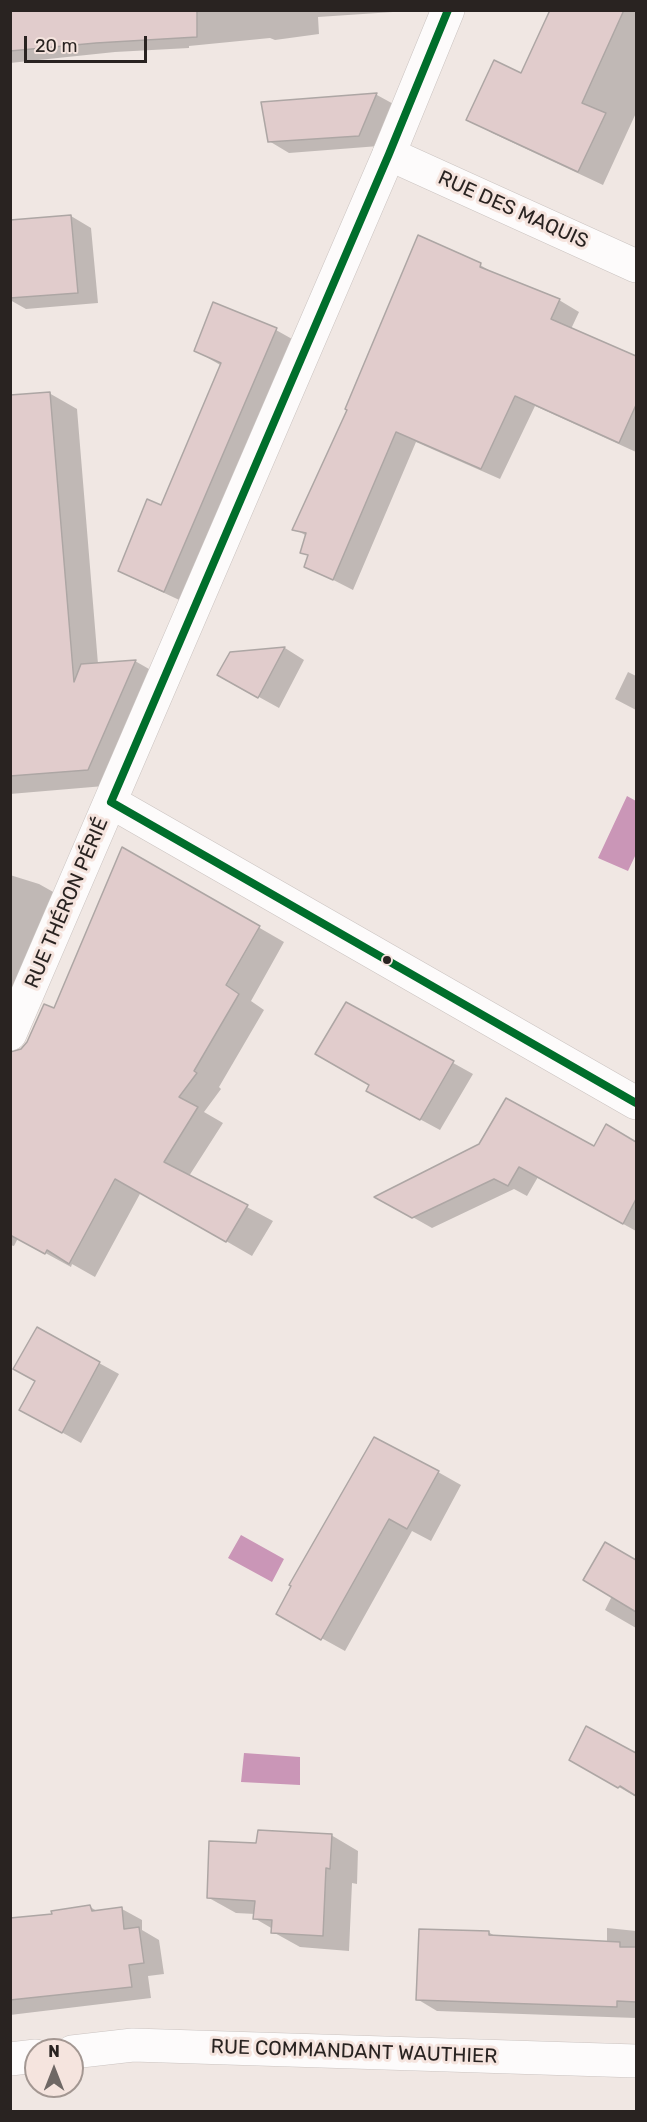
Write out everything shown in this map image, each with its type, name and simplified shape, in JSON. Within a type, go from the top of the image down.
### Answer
[{"type":"street","name":"RUE THÉRON PÉRIÉ","points":[[10,1034],[389,154],[448,10]]},
{"type":"street","name":"RUE DES MAQUIS","points":[[389,154],[636,266]]},
{"type":"street","points":[[111,802],[636,1103]]},
{"type":"street","name":"RUE COMMANDANT WAUTHIER","points":[[84,2051],[133,2045],[636,2061]]},
{"type":"shaded area","points":[[627,796],[636,801],[636,854],[628,871],[598,858]]},
{"type":"shaded area","points":[[241,1535],[284,1559],[272,1582],[228,1558]]},
{"type":"shaded area","points":[[244,1753],[300,1757],[300,1785],[241,1782]]},
{"type":"building","points":[[10,10],[197,10],[197,37],[10,51]]},
{"type":"building","points":[[550,10],[624,10],[582,103],[606,113],[578,172],[466,120],[494,60],[521,73]]},
{"type":"building","points":[[377,93],[359,136],[268,142],[261,102]]},
{"type":"building","points":[[71,215],[78,293],[10,298],[10,220]]},
{"type":"building","points":[[418,235],[481,263],[480,267],[560,299],[551,319],[636,356],[636,405],[619,443],[515,396],[481,469],[396,432],[333,580],[304,567],[308,555],[300,553],[306,533],[292,530],[347,410],[345,409]]},
{"type":"building","points":[[213,302],[277,328],[164,592],[118,571],[147,499],[161,505],[221,363],[194,351]]},
{"type":"building","points":[[50,392],[74,682],[81,664],[136,660],[88,770],[10,776],[10,395]]},
{"type":"building","points":[[285,647],[258,698],[217,675],[230,652]]},
{"type":"building","points":[[122,847],[260,926],[226,985],[239,994],[194,1071],[197,1073],[179,1097],[198,1107],[164,1162],[248,1205],[226,1242],[115,1179],[69,1264],[47,1250],[45,1254],[10,1235],[10,1052],[21,1049],[27,1042],[44,1004],[54,1008]]},
{"type":"building","points":[[346,1002],[454,1061],[420,1120],[366,1091],[369,1085],[315,1054]]},
{"type":"building","points":[[506,1098],[594,1146],[606,1124],[636,1142],[636,1199],[623,1224],[519,1167],[508,1186],[494,1179],[412,1218],[374,1197],[479,1144]]},
{"type":"building","points":[[37,1327],[100,1362],[62,1433],[19,1410],[35,1381],[13,1369]]},
{"type":"building","points":[[374,1437],[439,1471],[407,1529],[389,1519],[321,1640],[276,1614],[291,1586],[289,1585]]},
{"type":"building","points":[[605,1542],[636,1560],[636,1612],[583,1580]]},
{"type":"building","points":[[586,1726],[636,1753],[636,1796],[569,1760]]},
{"type":"building","points":[[258,1830],[332,1834],[330,1869],[326,1868],[323,1936],[271,1933],[272,1920],[253,1919],[255,1901],[207,1898],[209,1841],[256,1843]]},
{"type":"building","points":[[90,1905],[92,1911],[122,1907],[124,1929],[139,1927],[144,1963],[129,1965],[132,1987],[10,2000],[10,1918],[52,1914],[51,1911]]},
{"type":"building","points":[[419,1929],[489,1931],[489,1935],[620,1942],[620,1947],[636,1947],[636,2002],[617,2001],[617,2007],[416,2000]]},
{"type":"transit line","points":[[111,802],[389,154],[448,10]]},
{"type":"transit line","points":[[111,802],[636,1103]]}]
